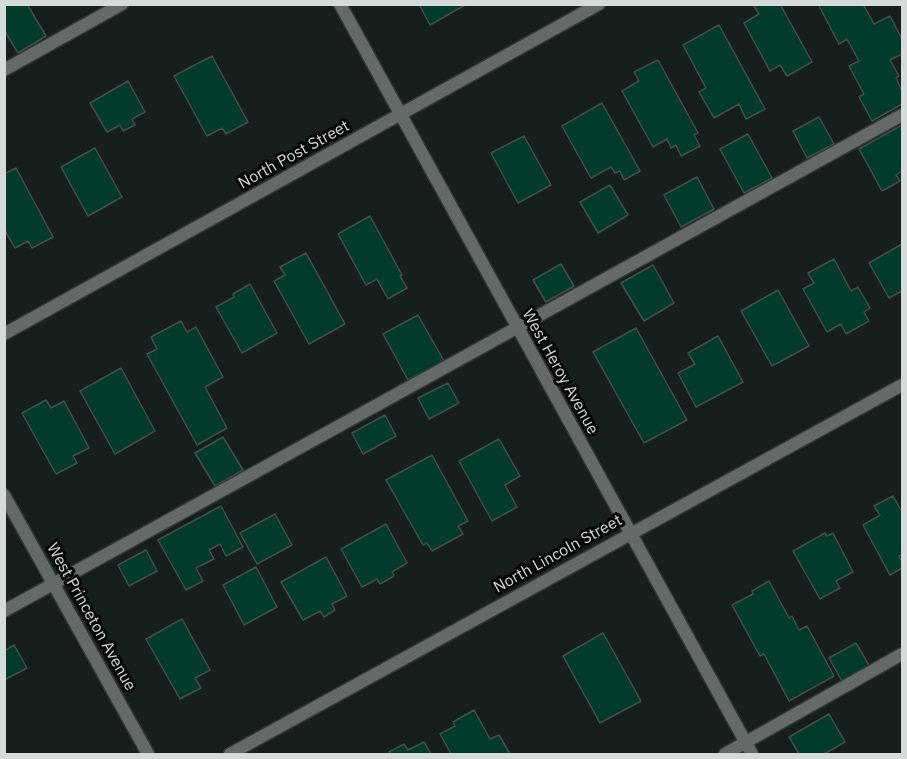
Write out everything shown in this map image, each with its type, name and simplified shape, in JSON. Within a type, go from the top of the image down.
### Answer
[{"type":"street","points":[[4,70],[122,4]]},
{"type":"street","name":"West Heroy Avenue","points":[[340,4],[752,754]]},
{"type":"street","name":"North Post Street","points":[[4,334],[599,4]]},
{"type":"street","points":[[4,611],[903,115]]},
{"type":"street","name":"North Lincoln Street","points":[[230,754],[629,533],[903,385]]},
{"type":"street","name":"West Princeton Avenue","points":[[4,495],[148,754]]},
{"type":"street","points":[[725,754],[903,654]]},
{"type":"building","points":[[27,4],[46,36],[18,53],[4,30],[4,6]]},
{"type":"building","points":[[419,4],[465,4],[465,5],[430,25]]},
{"type":"building","points":[[780,4],[812,62],[787,76],[780,65],[770,71],[744,23],[759,14],[754,6]]},
{"type":"building","points":[[818,4],[863,4],[874,24],[890,16],[902,39],[902,54],[890,60],[899,76],[896,78],[902,91],[902,104],[872,121],[859,97],[864,94],[849,66],[859,61],[847,39],[839,44]]},
{"type":"building","points":[[719,25],[765,109],[746,119],[739,104],[714,118],[699,92],[706,88],[683,45]]},
{"type":"building","points":[[212,56],[248,122],[226,134],[222,128],[207,136],[174,76]]},
{"type":"building","points":[[658,60],[698,133],[694,135],[700,146],[681,156],[676,145],[671,148],[667,139],[653,147],[622,91],[639,81],[634,72]]},
{"type":"building","points":[[128,81],[145,112],[132,119],[135,125],[123,131],[120,125],[107,132],[90,103]]},
{"type":"building","points":[[602,103],[640,171],[624,180],[620,171],[615,173],[611,167],[591,178],[562,126]]},
{"type":"building","points":[[819,117],[834,144],[807,158],[793,131]]},
{"type":"building","points":[[902,125],[902,171],[896,175],[900,181],[882,191],[859,149]]},
{"type":"building","points":[[748,134],[772,178],[744,193],[720,149]]},
{"type":"building","points":[[524,136],[551,185],[518,203],[491,153]]},
{"type":"building","points":[[95,148],[122,197],[88,216],[61,167]]},
{"type":"building","points":[[16,168],[53,237],[32,248],[28,241],[15,248],[4,229],[4,174]]},
{"type":"building","points":[[697,177],[714,209],[681,227],[664,195]]},
{"type":"building","points":[[610,185],[628,215],[598,233],[580,202]]},
{"type":"building","points":[[370,216],[407,288],[388,299],[377,279],[366,285],[338,234]]},
{"type":"building","points":[[902,244],[902,291],[889,298],[869,263]]},
{"type":"building","points":[[306,253],[345,324],[309,344],[274,281],[285,275],[280,267]]},
{"type":"building","points":[[834,259],[851,291],[858,287],[870,308],[864,312],[869,321],[846,334],[841,324],[827,332],[803,289],[814,283],[808,273]]},
{"type":"building","points":[[561,264],[574,286],[546,302],[533,280]]},
{"type":"building","points":[[653,265],[674,303],[644,321],[621,283]]},
{"type":"building","points":[[250,284],[277,333],[242,353],[216,307],[234,297],[233,294]]},
{"type":"building","points":[[778,290],[809,346],[772,366],[741,311]]},
{"type":"building","points":[[418,315],[444,361],[408,380],[383,334]]},
{"type":"building","points":[[181,321],[187,332],[196,327],[223,377],[205,387],[227,428],[197,445],[147,354],[157,349],[151,337]]},
{"type":"building","points":[[636,328],[687,420],[644,443],[593,352]]},
{"type":"building","points":[[718,336],[743,382],[696,407],[678,373],[695,364],[688,353]]},
{"type":"building","points":[[121,368],[155,431],[115,454],[80,391]]},
{"type":"building","points":[[448,383],[459,403],[429,419],[418,398]]},
{"type":"building","points":[[46,400],[51,408],[64,401],[89,448],[73,456],[77,463],[56,474],[22,413]]},
{"type":"building","points":[[385,415],[396,436],[363,454],[352,433]]},
{"type":"building","points":[[223,437],[243,470],[215,486],[195,453]]},
{"type":"building","points":[[499,439],[520,476],[505,485],[517,507],[492,521],[459,461]]},
{"type":"building","points":[[432,455],[468,521],[458,526],[463,534],[432,551],[427,543],[423,545],[386,480]]},
{"type":"building","points":[[893,496],[902,512],[902,555],[899,556],[902,568],[890,575],[863,525],[880,515],[874,506]]},
{"type":"building","points":[[221,506],[243,547],[226,556],[220,544],[209,550],[214,559],[196,568],[203,581],[186,590],[158,540]]},
{"type":"building","points":[[275,514],[292,545],[257,564],[240,533]]},
{"type":"building","points":[[386,524],[407,563],[392,572],[394,576],[380,584],[377,579],[362,587],[341,549]]},
{"type":"building","points":[[825,533],[827,536],[833,533],[853,572],[836,581],[840,588],[820,599],[793,551]]},
{"type":"building","points":[[146,550],[157,571],[129,586],[118,565]]},
{"type":"building","points":[[326,557],[347,596],[332,604],[335,610],[324,617],[320,611],[303,620],[281,582]]},
{"type":"building","points":[[256,567],[277,607],[244,625],[223,585]]},
{"type":"building","points":[[769,581],[789,618],[792,616],[799,630],[807,626],[834,676],[789,701],[764,654],[760,656],[732,605],[753,594],[752,591]]},
{"type":"building","points":[[182,619],[210,670],[195,678],[201,688],[180,699],[146,639]]},
{"type":"building","points":[[603,633],[641,701],[600,723],[563,656]]},
{"type":"building","points":[[856,643],[870,667],[843,683],[829,658]]},
{"type":"building","points":[[14,645],[27,668],[4,680],[4,647],[6,650]]},
{"type":"building","points":[[474,710],[490,739],[499,735],[510,754],[451,754],[440,734],[455,726],[453,722]]},
{"type":"building","points":[[829,714],[845,742],[824,754],[799,754],[789,737]]},
{"type":"building","points":[[424,742],[431,754],[391,754],[389,752],[404,744],[408,750]]}]
